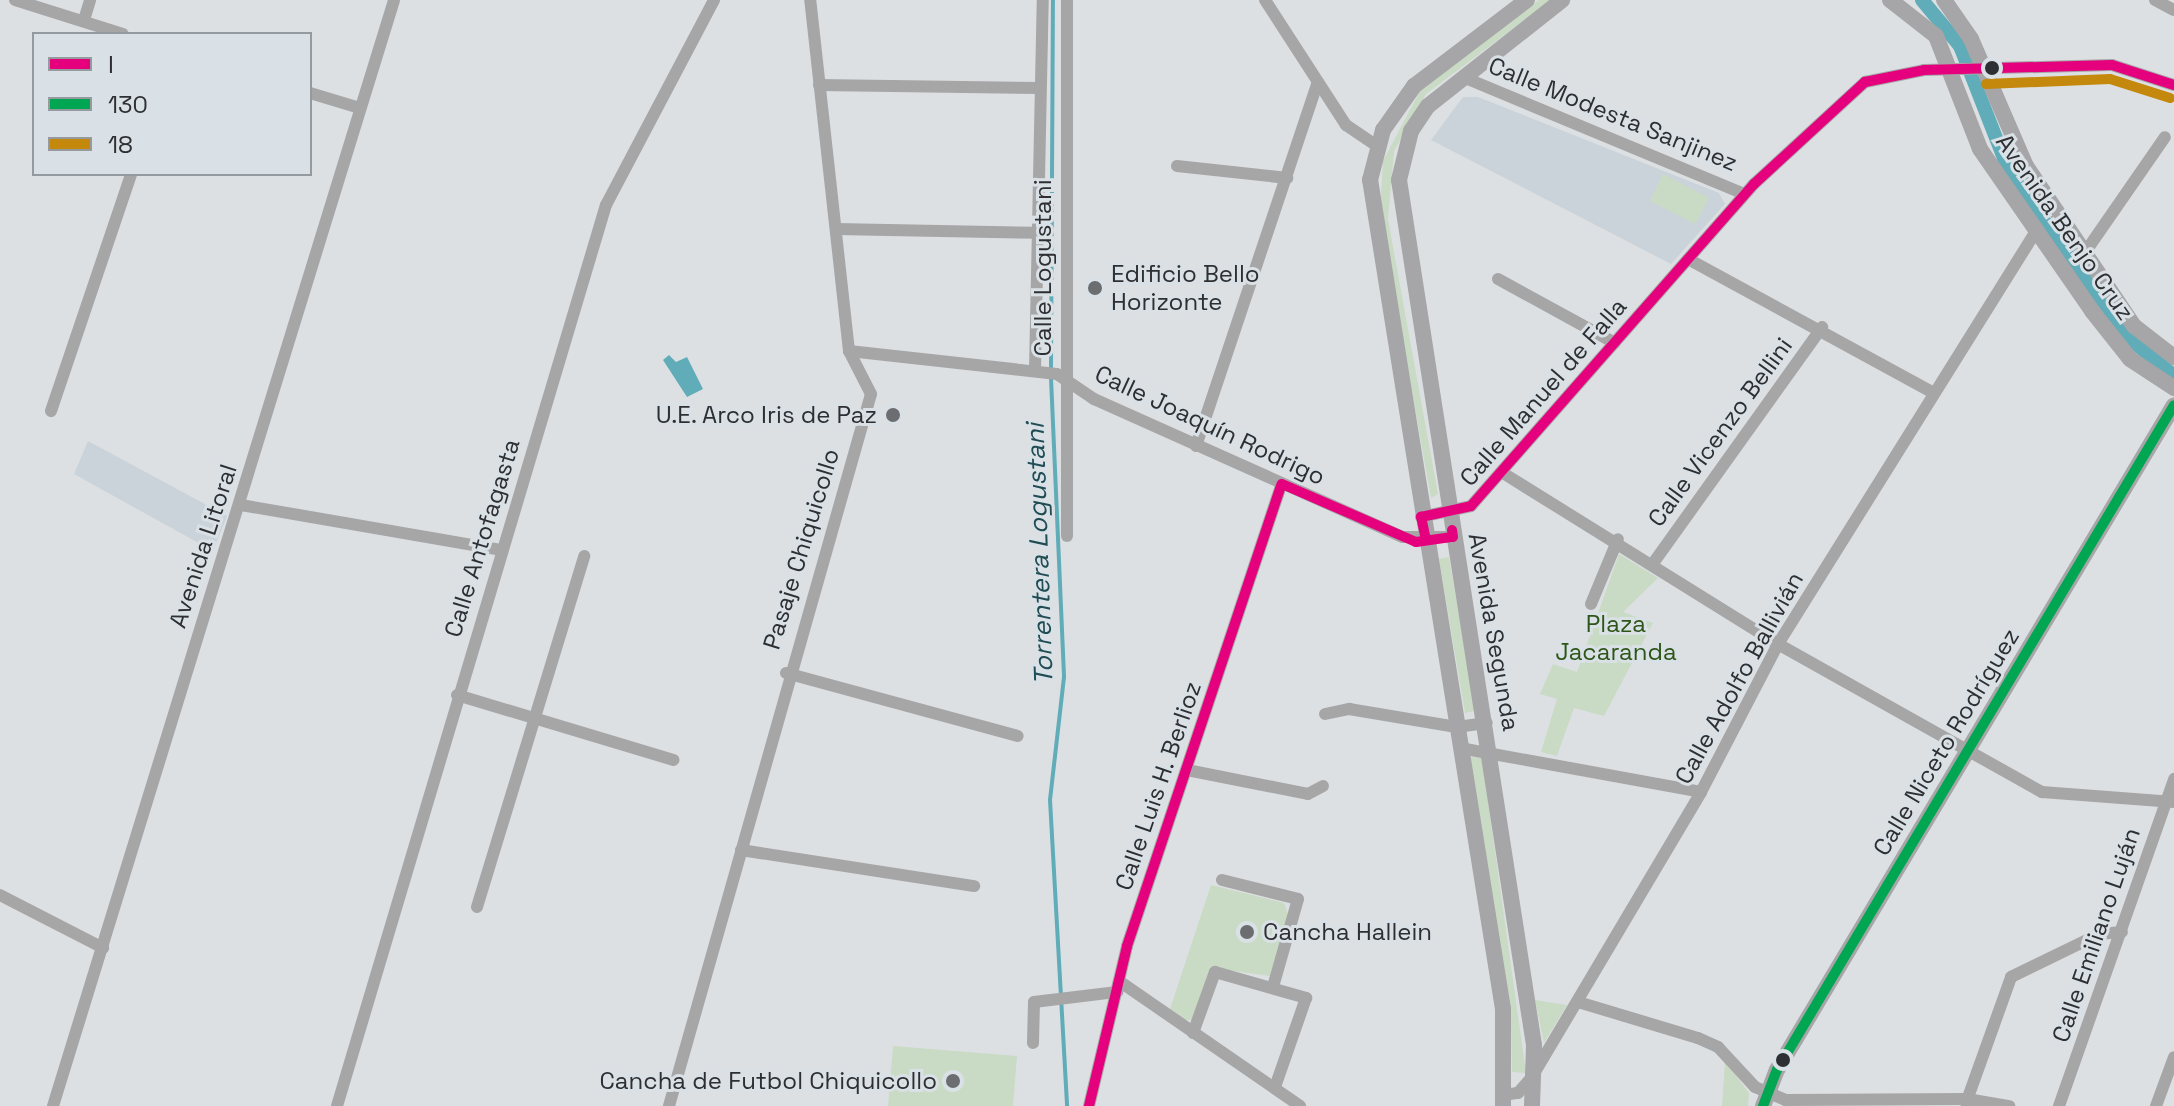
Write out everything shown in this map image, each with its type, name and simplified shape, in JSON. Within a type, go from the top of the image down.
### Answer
[{"type":"main road","points":[[1503,1101],[1503,1009],[1371,204],[1377,146],[1395,108],[1431,68],[1527,0]]},
{"type":"main road","name":"Avenida Segunda","points":[[1532,1106],[1534,1045],[1487,723],[1448,513],[1399,180],[1411,131],[1463,77],[1562,0]]},
{"type":"main road","name":"Avenida Benjo Cruz","points":[[1890,0],[1927,24],[1956,71],[1980,149],[2122,350],[2174,388]]},
{"type":"main road","name":"Avenida Benjo Cruz","points":[[1944,0],[1980,70],[2009,140],[2134,326],[2174,357]]},
{"type":"main road","name":"Calle Niceto Rodríguez","points":[[1766,1100],[2174,405]]},
{"type":"street","points":[[15,0],[117,32]]},
{"type":"street","points":[[84,20],[90,0]]},
{"type":"street","name":"Avenida Litoral","points":[[53,1106],[241,505],[394,0]]},
{"type":"street","name":"Calle Antofagasta","points":[[337,1106],[457,695],[606,205],[714,0]]},
{"type":"street","name":"Pasaje Chiquicollo","points":[[669,1106],[741,850],[786,673],[871,394],[849,351],[810,0]]},
{"type":"street","name":"Calle Logustani","points":[[1043,0],[1037,233],[1067,536]]},
{"type":"street","name":"Calle Logustani","points":[[1050,374],[1067,0]]},
{"type":"street","points":[[1265,0],[1346,125],[1377,146]]},
{"type":"street","points":[[2155,0],[2174,10]]},
{"type":"street","name":"Calle Manuel de Falla","points":[[1421,517],[1471,506],[1744,194],[1865,82],[1956,71],[2112,65],[2174,85]]},
{"type":"street","name":"Calle Modesta Sanjinez","points":[[1463,77],[1744,194]]},
{"type":"street","points":[[1196,446],[1318,82]]},
{"type":"street","points":[[819,85],[1040,88]]},
{"type":"street","points":[[312,94],[360,108]]},
{"type":"street","points":[[2084,254],[2165,137]]},
{"type":"street","points":[[1177,166],[1287,178]]},
{"type":"street","points":[[51,411],[130,176]]},
{"type":"street","points":[[836,229],[1037,233]]},
{"type":"street","name":"Calle Adolfo Ballivián","points":[[1503,1101],[1518,1093],[1532,1077],[1578,1002],[1701,792],[1778,644],[1930,391],[2036,231]]},
{"type":"street","points":[[1688,259],[1822,327],[1930,391]]},
{"type":"street","points":[[1498,279],[1615,343]]},
{"type":"street","name":"Calle Vicenzo Bellini","points":[[1654,562],[1822,327]]},
{"type":"street","name":"Calle Joaquín Rodrigo","points":[[849,351],[1050,374],[1196,446],[1282,484],[1426,540],[1453,537]]},
{"type":"street","points":[[1503,473],[1618,539],[1778,644],[2042,792],[2170,800]]},
{"type":"street","name":"Calle Luis H. Berlioz","points":[[1089,1106],[1118,986],[1282,484]]},
{"type":"street","points":[[241,505],[502,550]]},
{"type":"street","points":[[1591,604],[1618,539]]},
{"type":"street","points":[[477,907],[584,556]]},
{"type":"street","points":[[786,673],[1018,736]]},
{"type":"street","points":[[457,695],[673,760]]},
{"type":"street","points":[[1325,714],[1349,709],[1457,727],[1487,723]]},
{"type":"street","points":[[1460,748],[1490,751],[1701,792]]},
{"type":"street","points":[[1187,770],[1308,794],[1323,786]]},
{"type":"street","name":"Calle Emiliano Luján","points":[[2059,1106],[2170,800],[2174,779]]},
{"type":"street","points":[[741,850],[974,886]]},
{"type":"street","points":[[1222,880],[1298,899],[1273,987]]},
{"type":"street","points":[[0,895],[103,948]]},
{"type":"street","points":[[1966,1102],[2011,977],[2099,934],[2122,932]]},
{"type":"street","points":[[1193,1033],[1215,972],[1306,998],[1275,1087]]},
{"type":"street","points":[[1033,1043],[1034,1002],[1118,986],[1300,1106]]},
{"type":"street","points":[[1578,1002],[1718,1047],[1766,1100],[1966,1102],[2009,1106]]},
{"type":"street","points":[[2156,1106],[2174,1057]]},
{"type":"shaded area","points":[[1463,97],[1478,97],[1719,193],[1725,204],[1671,264],[1431,140]]},
{"type":"shaded area","points":[[88,441],[227,516],[213,551],[74,474]]},
{"type":"green space","points":[[1539,0],[1551,0],[1426,94],[1394,151],[1388,219],[1438,494],[1431,498],[1380,212],[1383,161],[1421,89]]},
{"type":"green space","points":[[1663,174],[1709,198],[1695,224],[1650,201]]},
{"type":"green space","name":"Plaza Jacaranda","points":[[1619,554],[1658,578],[1623,612],[1653,623],[1604,716],[1574,708],[1557,756],[1541,752],[1557,699],[1540,694],[1553,664],[1577,672]]},
{"type":"green space","points":[[1449,557],[1475,711],[1465,713],[1439,559]]},
{"type":"green space","points":[[1470,757],[1482,758],[1526,1073],[1512,1072],[1511,1019]]},
{"type":"green space","points":[[1211,885],[1284,903],[1288,914],[1270,976],[1212,968],[1194,1019],[1184,1021],[1170,1009]]},
{"type":"green space","points":[[1535,1000],[1567,1005],[1544,1043]]},
{"type":"green space","name":"Cancha de Futbol Chiquicollo","points":[[893,1046],[1017,1056],[1013,1106],[888,1106]]},
{"type":"green space","points":[[1725,1061],[1749,1093],[1748,1106],[1722,1106]]},
{"type":"water","points":[[669,355],[676,362],[687,357],[703,389],[687,397],[663,360]]},
{"type":"waterway","name":"Torrentera Logustani","points":[[1051,369],[1053,0]]},
{"type":"waterway","points":[[1922,0],[1960,46],[2009,171],[2123,333],[2174,376]]},
{"type":"waterway","name":"Torrentera Logustani","points":[[1051,378],[1064,677],[1050,800],[1067,1106]]},
{"type":"transit line","name":"I","points":[[1426,540],[1421,517],[1471,506],[1754,184],[1865,82],[1924,70],[2112,65],[2174,85]]},
{"type":"transit line","name":"18","points":[[1986,84],[2110,79],[2170,98]]},
{"type":"transit line","name":"130","points":[[1763,1106],[1777,1070],[2174,405]]},
{"type":"transit line","name":"I","points":[[1282,484],[1416,542],[1453,537],[1452,530]]},
{"type":"transit line","name":"I","points":[[1089,1106],[1127,946],[1282,484]]},
{"type":"place","name":"Edificio Bello Horizonte","points":[[1095,288]]},
{"type":"place","name":"U.E. Arco Iris de Paz","points":[[893,415]]},
{"type":"place","name":"Cancha Hallein","points":[[1247,932]]},
{"type":"place","name":"Cancha de Futbol Chiquicollo","points":[[953,1081]]}]
